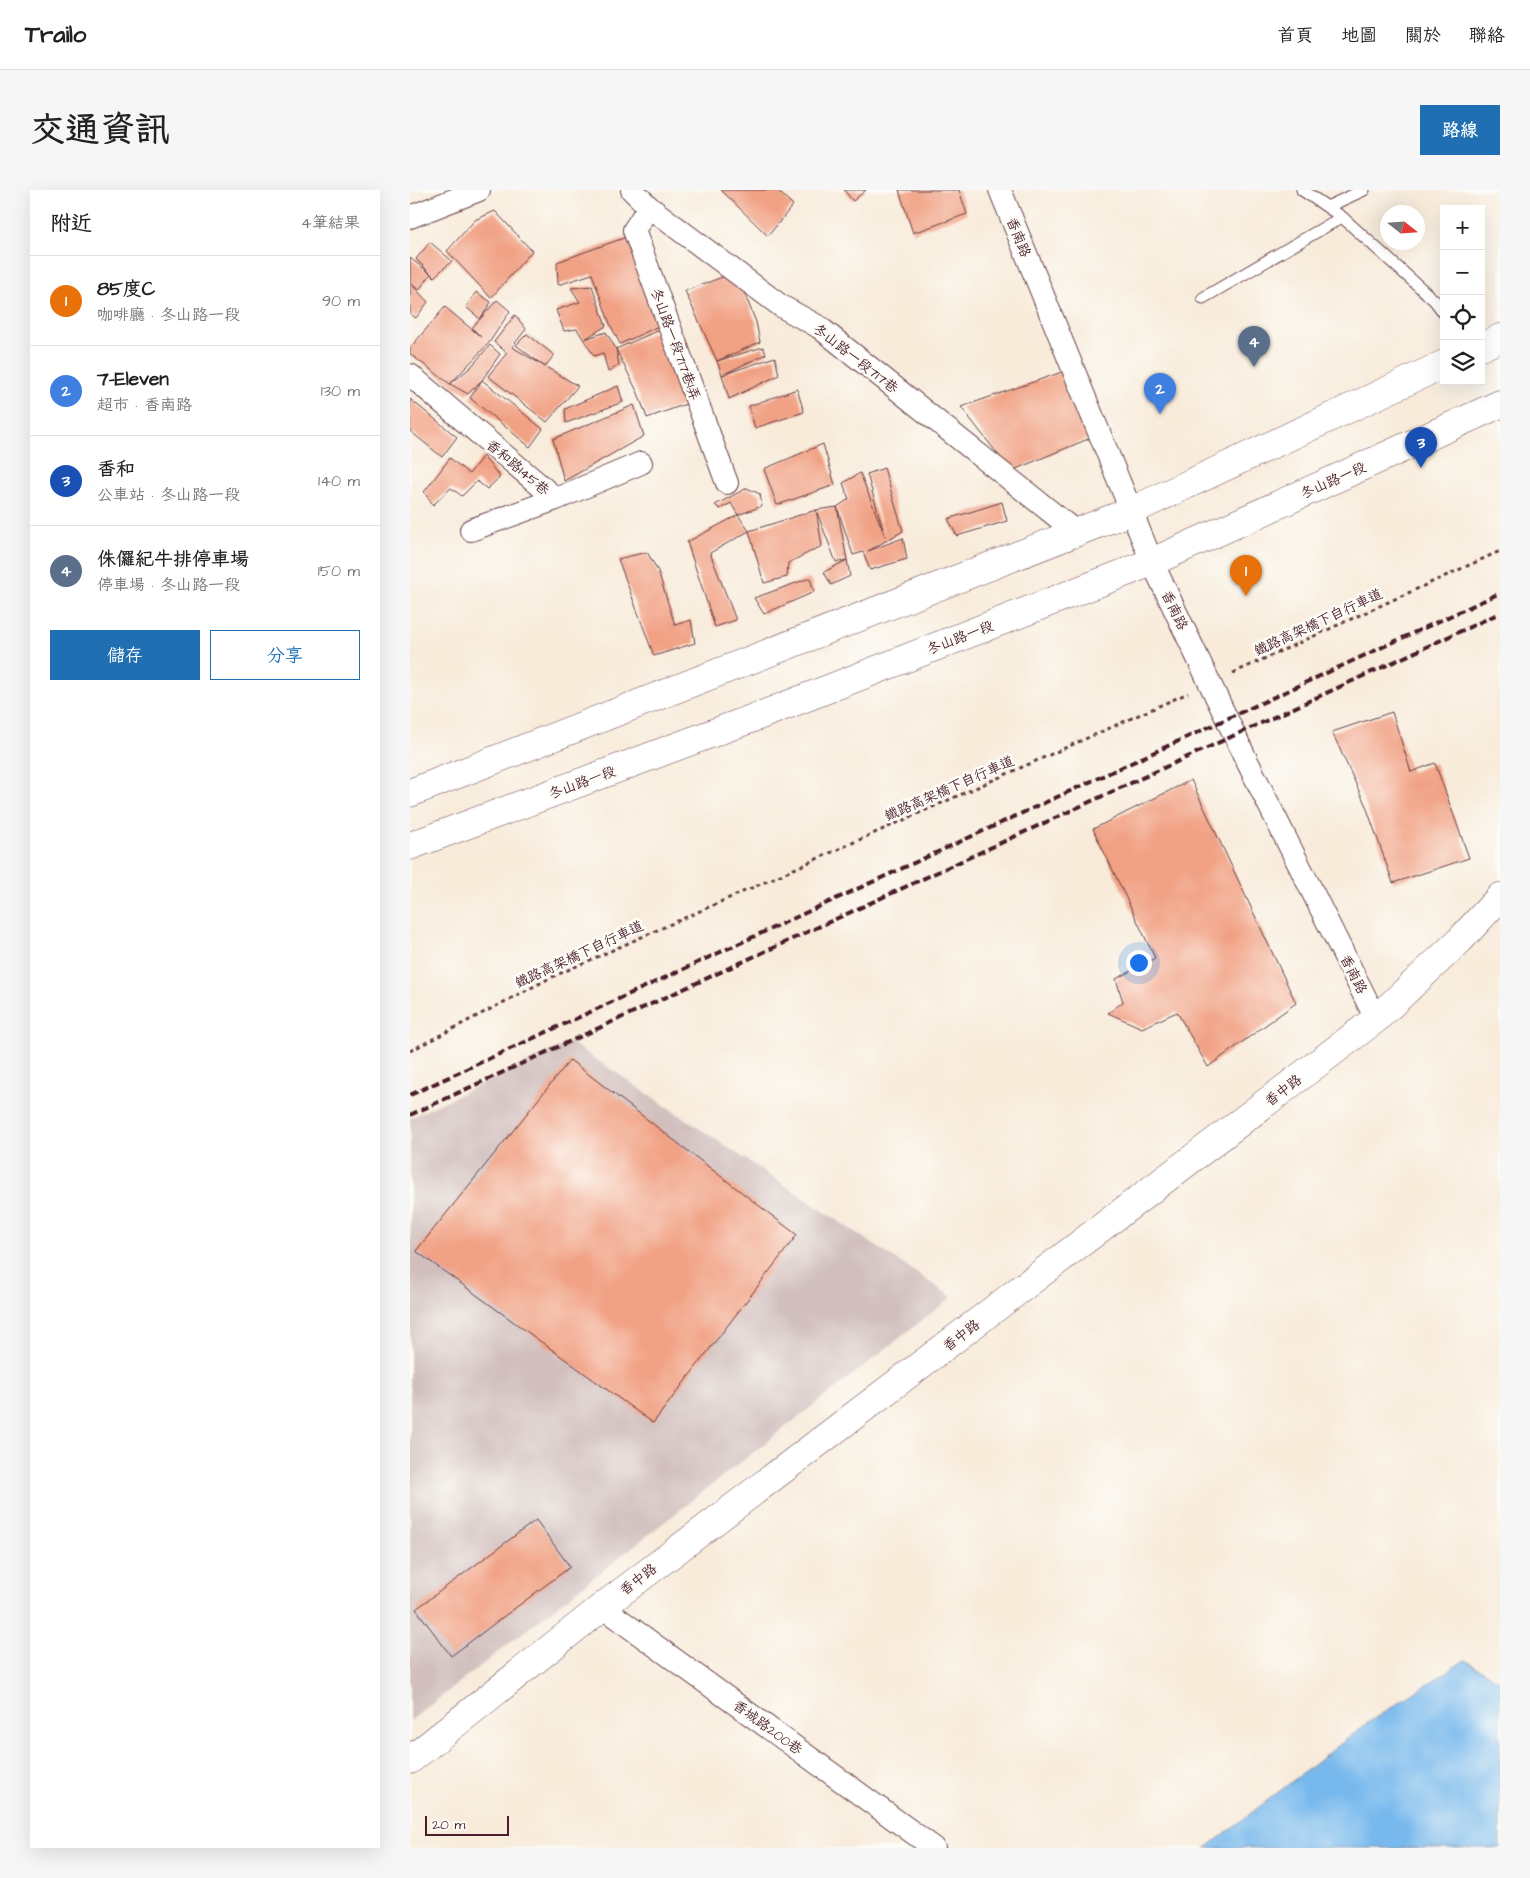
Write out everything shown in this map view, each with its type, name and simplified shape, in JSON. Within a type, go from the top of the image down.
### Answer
[{"type":"main road","points":[[1485,344],[1500,338]]},
{"type":"main road","points":[[410,793],[1131,511],[1440,366]]},
{"type":"main road","name":"冬山路一段","points":[[410,846],[764,714],[1152,562],[1500,404]]},
{"type":"main road","name":"香中路","points":[[410,1760],[602,1607],[1376,1019],[1460,940],[1500,897]]},
{"type":"street","points":[[410,217],[480,190]]},
{"type":"street","name":"冬山路一段717巷","points":[[632,190],[649,207],[781,306],[819,327],[1076,532]]},
{"type":"street","name":"香南路","points":[[1000,190],[1152,562],[1245,757],[1376,1019]]},
{"type":"street","name":"冬山路一段717巷1弄","points":[[649,207],[634,230],[727,483]]},
{"type":"street","name":"香和路145巷","points":[[410,375],[556,499],[641,464]]},
{"type":"street","points":[[471,530],[556,499]]},
{"type":"street","name":"香城路200巷","points":[[602,1607],[934,1848]]},
{"type":"lane","points":[[1302,190],[1342,217],[1440,308]]},
{"type":"lane","points":[[1327,207],[1364,190]]},
{"type":"lane","points":[[1202,298],[1342,217]]},
{"type":"path","name":"鐵路高架橋下自行車道","points":[[410,1051],[550,978],[1210,683],[1500,551]]},
{"type":"shaded area","points":[[570,1042],[952,1297],[410,1721],[410,1118]]},
{"type":"water","points":[[1465,1660],[1500,1681],[1500,1848],[1206,1848],[1369,1722]]},
{"type":"building","points":[[721,190],[777,190],[793,205],[768,236]]},
{"type":"building","points":[[844,190],[866,190],[853,201]]},
{"type":"building","points":[[899,190],[959,190],[967,214],[913,233]]},
{"type":"building","points":[[495,211],[532,251],[491,298],[447,251],[475,220]]},
{"type":"building","points":[[635,234],[661,325],[620,344],[610,324],[592,274],[558,285],[557,262]]},
{"type":"building","points":[[430,242],[452,261],[434,277],[416,259]]},
{"type":"building","points":[[410,258],[431,274],[419,290],[411,284],[428,302],[416,318],[410,314]]},
{"type":"building","points":[[736,272],[756,322],[760,342],[717,361],[685,291]]},
{"type":"building","points":[[592,286],[606,326],[585,339],[606,332],[616,349],[619,365],[608,372],[603,353],[594,356],[577,329],[564,331],[556,310],[580,302],[571,288]]},
{"type":"building","points":[[476,292],[491,302],[480,319],[466,307]]},
{"type":"building","points":[[497,300],[510,311],[489,343],[450,384],[410,354],[410,348],[445,307],[481,337],[472,328]]},
{"type":"building","points":[[515,315],[526,329],[512,347],[578,386],[547,422],[488,376],[507,353],[494,342]]},
{"type":"building","points":[[666,327],[689,403],[647,418],[638,393],[616,349]]},
{"type":"building","points":[[527,334],[554,355],[545,367],[516,345]]},
{"type":"building","points":[[490,345],[500,354],[482,380],[468,394],[450,384],[470,368]]},
{"type":"building","points":[[763,347],[766,354],[722,375],[717,361]]},
{"type":"building","points":[[775,357],[779,375],[729,399],[722,375]]},
{"type":"building","points":[[1065,371],[1093,437],[1011,471],[961,407]]},
{"type":"building","points":[[482,380],[543,429],[530,447],[470,398]]},
{"type":"building","points":[[618,386],[623,402],[566,423],[565,409]]},
{"type":"building","points":[[797,389],[804,412],[755,428],[749,406]]},
{"type":"building","points":[[410,399],[457,437],[442,457],[410,431]]},
{"type":"building","points":[[634,405],[644,436],[564,481],[553,439]]},
{"type":"building","points":[[823,444],[835,485],[777,505],[764,469]]},
{"type":"building","points":[[483,456],[500,477],[487,489],[477,481],[462,496],[451,488],[433,505],[424,492],[450,458],[469,474]]},
{"type":"building","points":[[884,468],[903,531],[868,551],[903,538],[907,559],[870,570],[863,552],[853,555],[837,507],[849,499],[843,483],[860,473],[885,536],[867,474]]},
{"type":"building","points":[[747,488],[760,494],[762,506],[738,515],[731,503],[720,509],[715,505]]},
{"type":"building","points":[[1002,502],[1007,521],[957,536],[948,519]]},
{"type":"building","points":[[837,507],[847,560],[836,562],[816,510]]},
{"type":"building","points":[[816,510],[822,546],[788,563],[787,577],[764,583],[749,531]]},
{"type":"building","points":[[738,515],[749,531],[710,553],[736,620],[715,627],[687,542]]},
{"type":"building","points":[[647,552],[658,571],[675,625],[691,620],[695,643],[654,656],[618,559]]},
{"type":"building","points":[[847,560],[850,576],[831,585],[824,572]]},
{"type":"building","points":[[810,578],[814,592],[764,614],[754,598]]},
{"type":"building","points":[[1392,712],[1411,772],[1435,763],[1469,858],[1393,883],[1366,806],[1332,732]]},
{"type":"building","points":[[1191,780],[1296,1003],[1208,1067],[1177,1012],[1142,1028],[1108,1013],[1123,1002],[1116,979],[1155,958],[1093,829]]},
{"type":"building","points":[[570,1060],[797,1235],[653,1423],[416,1251]]},
{"type":"building","points":[[536,1520],[570,1567],[451,1656],[416,1609]]},
{"type":"railway","points":[[410,1095],[1500,593]]},
{"type":"railway","points":[[410,1115],[1500,613]]},
{"type":"place","name":"侏儸紀牛排停車場","points":[[1254,367]]},
{"type":"place","name":"7-Eleven","points":[[1160,414]]},
{"type":"place","name":"香和","points":[[1421,468]]},
{"type":"place","name":"85度C","points":[[1246,596]]}]
